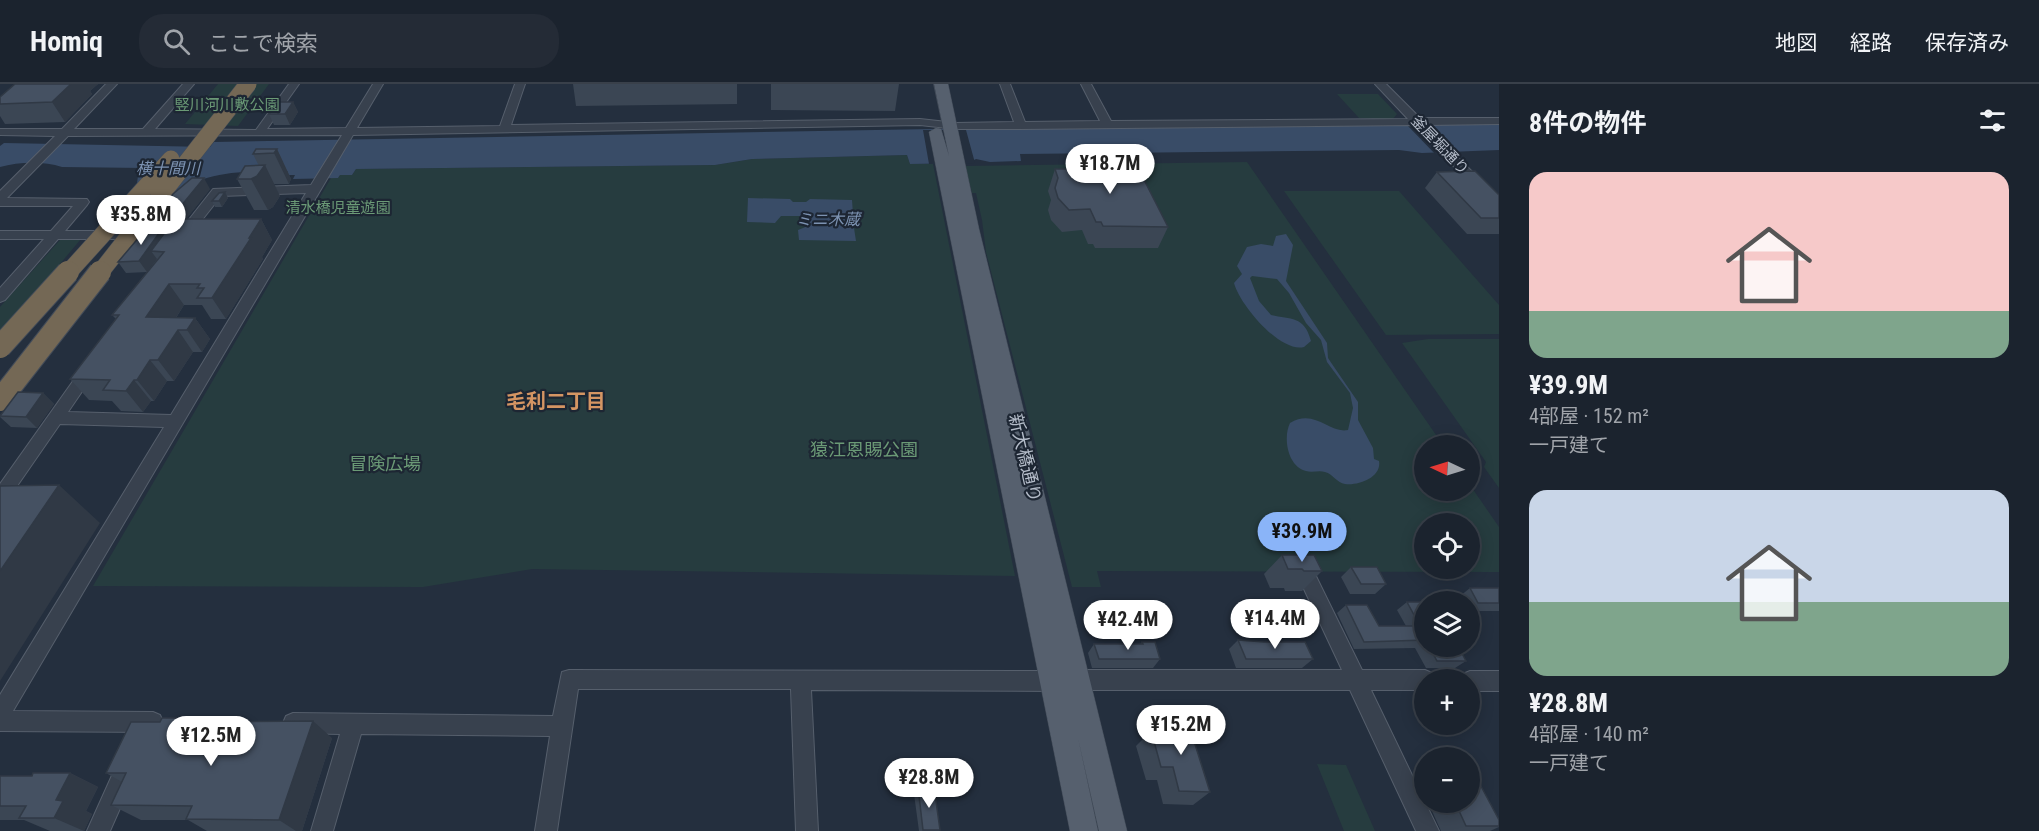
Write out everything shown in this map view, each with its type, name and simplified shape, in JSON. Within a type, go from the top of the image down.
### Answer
[{"type":"highway","points":[[0,377],[234,84]]},
{"type":"highway","points":[[0,400],[248,84]]},
{"type":"highway","points":[[0,346],[189,140]]},
{"type":"highway","points":[[0,418],[155,215],[165,188]]},
{"type":"main road","name":"新大橋通り","points":[[941,84],[942,127]]},
{"type":"main road","name":"新大橋通り","points":[[928,92],[942,127],[1065,680],[1113,831]]},
{"type":"main road","name":"新大橋通り","points":[[1065,680],[1084,831]]},
{"type":"street","points":[[0,200],[112,84]]},
{"type":"street","points":[[146,133],[189,84]]},
{"type":"street","points":[[259,133],[294,84]]},
{"type":"street","points":[[0,714],[176,421],[281,234],[318,184],[378,84]]},
{"type":"street","points":[[504,129],[520,84]]},
{"type":"street","points":[[1005,84],[1021,126]]},
{"type":"street","points":[[1086,84],[1107,124]]},
{"type":"street","name":"釜屋堀通り","points":[[1380,84],[1499,206]]},
{"type":"street","points":[[0,132],[61,137],[146,133],[504,129],[1419,124],[1499,121]]},
{"type":"street","points":[[0,235],[175,237],[217,192],[318,184]]},
{"type":"street","points":[[0,200],[83,202],[0,297]]},
{"type":"street","points":[[0,497],[96,360]]},
{"type":"street","points":[[55,418],[176,421]]},
{"type":"street","points":[[1305,572],[1428,831]]},
{"type":"street","points":[[546,831],[569,679],[1414,680]]},
{"type":"street","points":[[801,680],[807,831]]},
{"type":"street","points":[[1480,681],[1499,681]]},
{"type":"street","points":[[0,721],[178,723]]},
{"type":"street","points":[[98,831],[148,722]]},
{"type":"street","points":[[276,723],[562,726]]},
{"type":"street","points":[[321,831],[354,723]]},
{"type":"green space","name":"竪川河川敷公園","points":[[218,84],[269,84],[238,126],[185,124]]},
{"type":"green space","points":[[1337,94],[1378,94],[1397,114],[1392,120],[1359,118]]},
{"type":"green space","name":"猿江恩賜公園","points":[[907,155],[910,164],[933,164],[1015,576],[532,569],[423,587],[93,586],[331,178],[352,175],[356,169],[715,165],[752,159]]},
{"type":"green space","points":[[1247,162],[1436,435],[1414,435],[1414,501],[1480,499],[1499,527],[1499,572],[1480,572],[1480,513],[1414,513],[1414,572],[1097,571],[1101,587],[1072,587],[986,252],[976,193],[972,193],[965,166]]},
{"type":"green space","points":[[1284,191],[1399,191],[1499,305],[1499,334],[1386,335]]},
{"type":"green space","points":[[81,239],[0,335],[0,307],[60,240]]},
{"type":"green space","points":[[1428,339],[1499,339],[1499,488],[1484,467],[1486,462],[1480,454],[1480,435],[1467,435],[1402,343]]},
{"type":"green space","points":[[1317,764],[1346,765],[1375,831],[1344,831]]},
{"type":"water","name":"横十間川","points":[[1499,124],[1499,150],[1422,153],[1399,150],[1020,154],[1021,161],[990,162],[976,159],[968,163],[910,164],[907,155],[752,159],[715,165],[356,169],[352,175],[340,175],[338,178],[293,179],[295,175],[286,175],[288,171],[239,172],[193,183],[166,203],[121,201],[137,183],[138,176],[144,168],[62,167],[31,163],[0,167],[0,146],[4,143],[210,147],[214,142],[1099,126]]},
{"type":"water","name":"ミニ木蔵","points":[[748,198],[790,199],[793,202],[806,202],[810,199],[852,200],[853,214],[848,217],[849,224],[854,228],[856,241],[799,240],[798,230],[808,226],[807,216],[781,216],[775,223],[747,222]]},
{"type":"water","points":[[1286,234],[1293,245],[1286,281],[1327,343],[1328,358],[1358,402],[1358,420],[1373,448],[1374,459],[1379,461],[1377,472],[1357,484],[1342,483],[1323,471],[1306,471],[1294,463],[1288,450],[1287,436],[1290,423],[1299,419],[1307,418],[1334,428],[1348,430],[1353,408],[1350,393],[1327,362],[1321,340],[1306,323],[1289,293],[1277,279],[1252,276],[1250,278],[1259,301],[1271,315],[1296,320],[1305,327],[1311,341],[1304,347],[1294,347],[1284,343],[1262,326],[1244,303],[1234,283],[1242,274],[1237,266],[1247,247],[1261,244],[1273,246],[1276,236]]},
{"type":"pier","points":[[1432,125],[1463,156],[1437,156],[1408,126]]},
{"type":"pier","points":[[923,130],[966,130],[975,163],[929,164]]},
{"type":"building","points":[[15,84],[71,84],[52,102],[0,104],[0,97]]},
{"type":"building","points":[[278,102],[293,102],[285,114],[269,114]]},
{"type":"building","points":[[256,149],[277,149],[274,153],[253,154]]},
{"type":"building","points":[[1096,164],[1136,164],[1168,227],[1103,226],[1101,222],[1096,222],[1090,209],[1069,210],[1058,198],[1055,188],[1058,178],[1055,169],[1070,169]]},
{"type":"building","points":[[265,165],[257,176],[251,179],[237,179],[245,166]]},
{"type":"building","points":[[1475,171],[1499,195],[1499,218],[1481,218],[1437,172]]},
{"type":"building","points":[[192,178],[204,178],[172,217],[156,217],[173,194]]},
{"type":"building","points":[[225,192],[219,201],[212,201],[219,193]]},
{"type":"building","points":[[175,219],[261,219],[212,298],[197,298],[204,288],[197,288],[200,284],[169,284],[146,317],[195,318],[187,330],[178,330],[158,360],[150,360],[137,380],[134,380],[126,391],[103,390],[110,380],[70,379],[119,315],[112,315],[164,252],[151,251]]},
{"type":"building","points":[[146,229],[162,229],[139,261],[118,262]]},
{"type":"building","points":[[18,392],[43,393],[26,417],[0,416]]},
{"type":"building","points":[[59,485],[0,571],[0,486]]},
{"type":"building","points":[[1282,555],[1314,555],[1322,571],[1288,569]]},
{"type":"building","points":[[1351,567],[1377,567],[1386,584],[1361,584]]},
{"type":"building","points":[[1470,588],[1499,588],[1499,603],[1480,603],[1480,591],[1472,591]]},
{"type":"building","points":[[1407,602],[1414,602],[1414,615]]},
{"type":"building","points":[[1346,605],[1367,605],[1379,626],[1414,626],[1414,640],[1364,642]]},
{"type":"building","points":[[1238,640],[1305,642],[1313,659],[1246,659]]},
{"type":"building","points":[[1142,642],[1155,642],[1160,659],[1099,659],[1094,644],[1143,644]]},
{"type":"building","points":[[1435,657],[1464,657],[1466,661],[1437,661]]},
{"type":"building","points":[[162,718],[185,718],[183,722],[313,721],[279,820],[186,819],[192,806],[111,805],[126,773],[106,773],[131,722],[160,722]]},
{"type":"building","points":[[1158,722],[1188,722],[1210,792],[1179,791],[1173,767],[1161,767],[1151,732],[1161,732]]},
{"type":"building","points":[[33,773],[70,773],[56,800],[63,801],[54,818],[19,818],[26,806],[0,806],[0,776],[32,776]]},
{"type":"building","points":[[1480,784],[1499,820],[1499,826],[1466,826],[1460,813],[1480,813]]},
{"type":"building","points":[[918,787],[934,787],[940,830],[923,830]]},
{"type":"district","name":"毛利二丁目","points":[[556,401]]},
{"type":"park label","name":"清水橋児童遊園","points":[[338,208]]},
{"type":"park label","name":"冒険広場","points":[[385,464]]}]
